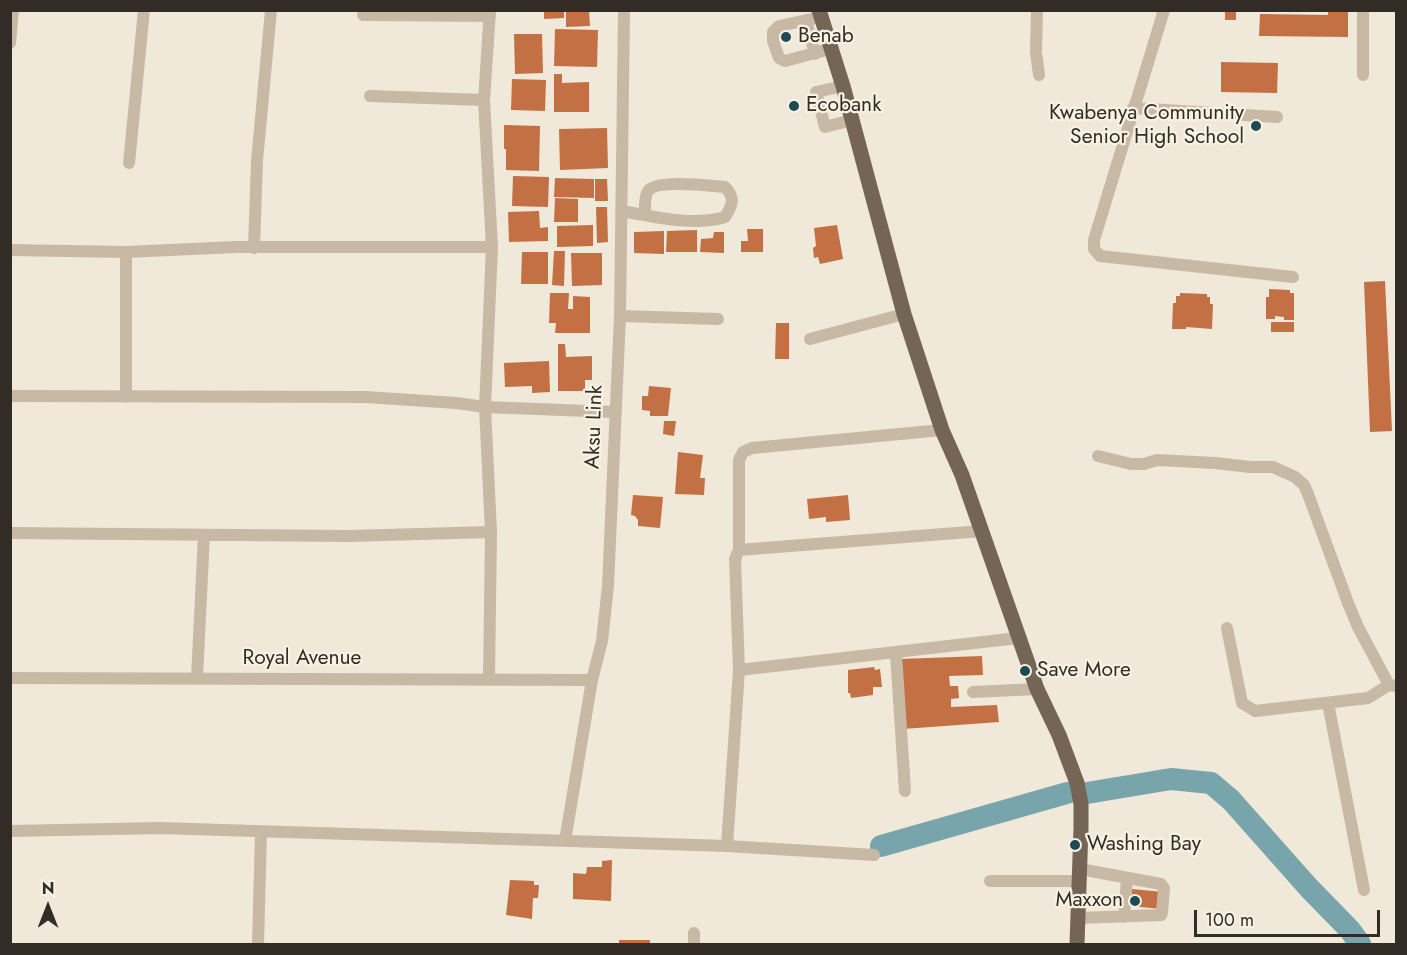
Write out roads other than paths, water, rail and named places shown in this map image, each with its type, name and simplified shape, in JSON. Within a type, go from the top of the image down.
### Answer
[{"type":"main road","points":[[815,16],[843,86],[904,314],[942,430],[962,475],[1037,689],[1059,735],[1077,783],[1081,820],[1077,945]]},
{"type":"street","points":[[10,43],[13,10]]},
{"type":"street","points":[[129,163],[144,10]]},
{"type":"street","points":[[254,248],[257,162],[271,10]]},
{"type":"street","name":"Aksu Link","points":[[565,841],[592,680],[602,640],[606,605],[620,316],[624,10]]},
{"type":"street","points":[[1037,10],[1036,52],[1039,75]]},
{"type":"street","points":[[1164,10],[1094,240],[1094,249],[1100,256],[1293,277]]},
{"type":"street","points":[[1362,10],[1363,75]]},
{"type":"street","points":[[363,15],[490,13],[484,100],[492,247],[485,408],[490,531],[489,680]]},
{"type":"street","points":[[814,54],[815,16],[779,26],[773,32],[773,41],[781,60],[790,61],[814,54],[830,49]]},
{"type":"street","points":[[843,86],[816,92],[825,127],[852,120]]},
{"type":"street","points":[[370,96],[484,100]]},
{"type":"street","points":[[1133,108],[1276,117]]},
{"type":"street","points":[[621,211],[673,220],[717,220],[725,217],[732,205],[732,198],[725,187],[692,185],[654,187],[648,191],[645,199],[645,215]]},
{"type":"street","points":[[10,249],[126,252],[254,248],[492,247]]},
{"type":"street","points":[[126,252],[126,397]]},
{"type":"street","points":[[810,339],[904,314]]},
{"type":"street","points":[[620,316],[718,319]]},
{"type":"street","points":[[10,396],[366,397],[456,403],[485,408],[614,412]]},
{"type":"street","points":[[727,846],[740,670],[735,559],[739,550],[739,460],[742,452],[752,448],[942,430]]},
{"type":"street","points":[[1098,456],[1131,464],[1144,464],[1157,460],[1273,467],[1295,477],[1304,485],[1358,627],[1393,686],[1368,698],[1255,711],[1242,703],[1227,628]]},
{"type":"street","points":[[10,533],[349,536],[490,531]]},
{"type":"street","points":[[739,550],[982,531]]},
{"type":"street","points":[[197,678],[204,535]]},
{"type":"street","points":[[740,670],[896,654],[1018,638]]},
{"type":"street","points":[[896,654],[905,791]]},
{"type":"street","name":"Royal Avenue","points":[[10,678],[592,680]]},
{"type":"street","points":[[973,692],[1037,689]]},
{"type":"street","points":[[1328,703],[1364,890]]},
{"type":"street","points":[[10,831],[160,828],[727,846],[874,855]]},
{"type":"street","points":[[258,945],[261,832]]},
{"type":"street","points":[[990,881],[1080,875],[1127,879],[1163,886],[1162,913],[1157,917],[1078,918]]},
{"type":"street","points":[[1124,916],[1127,879]]},
{"type":"waterway","points":[[1087,793],[1171,779],[1211,783],[1231,800],[1309,888],[1350,930],[1360,944]]},
{"type":"waterway","points":[[881,846],[1067,793]]},
{"type":"place","name":"Benab","points":[[786,37]]},
{"type":"place","name":"Ecobank","points":[[794,106]]},
{"type":"place","name":"Kwabenya Community Senior High School","points":[[1256,126]]},
{"type":"place","name":"Save More","points":[[1025,671]]},
{"type":"place","name":"Washing Bay","points":[[1075,845]]},
{"type":"place","name":"Maxxon","points":[[1135,901]]}]
